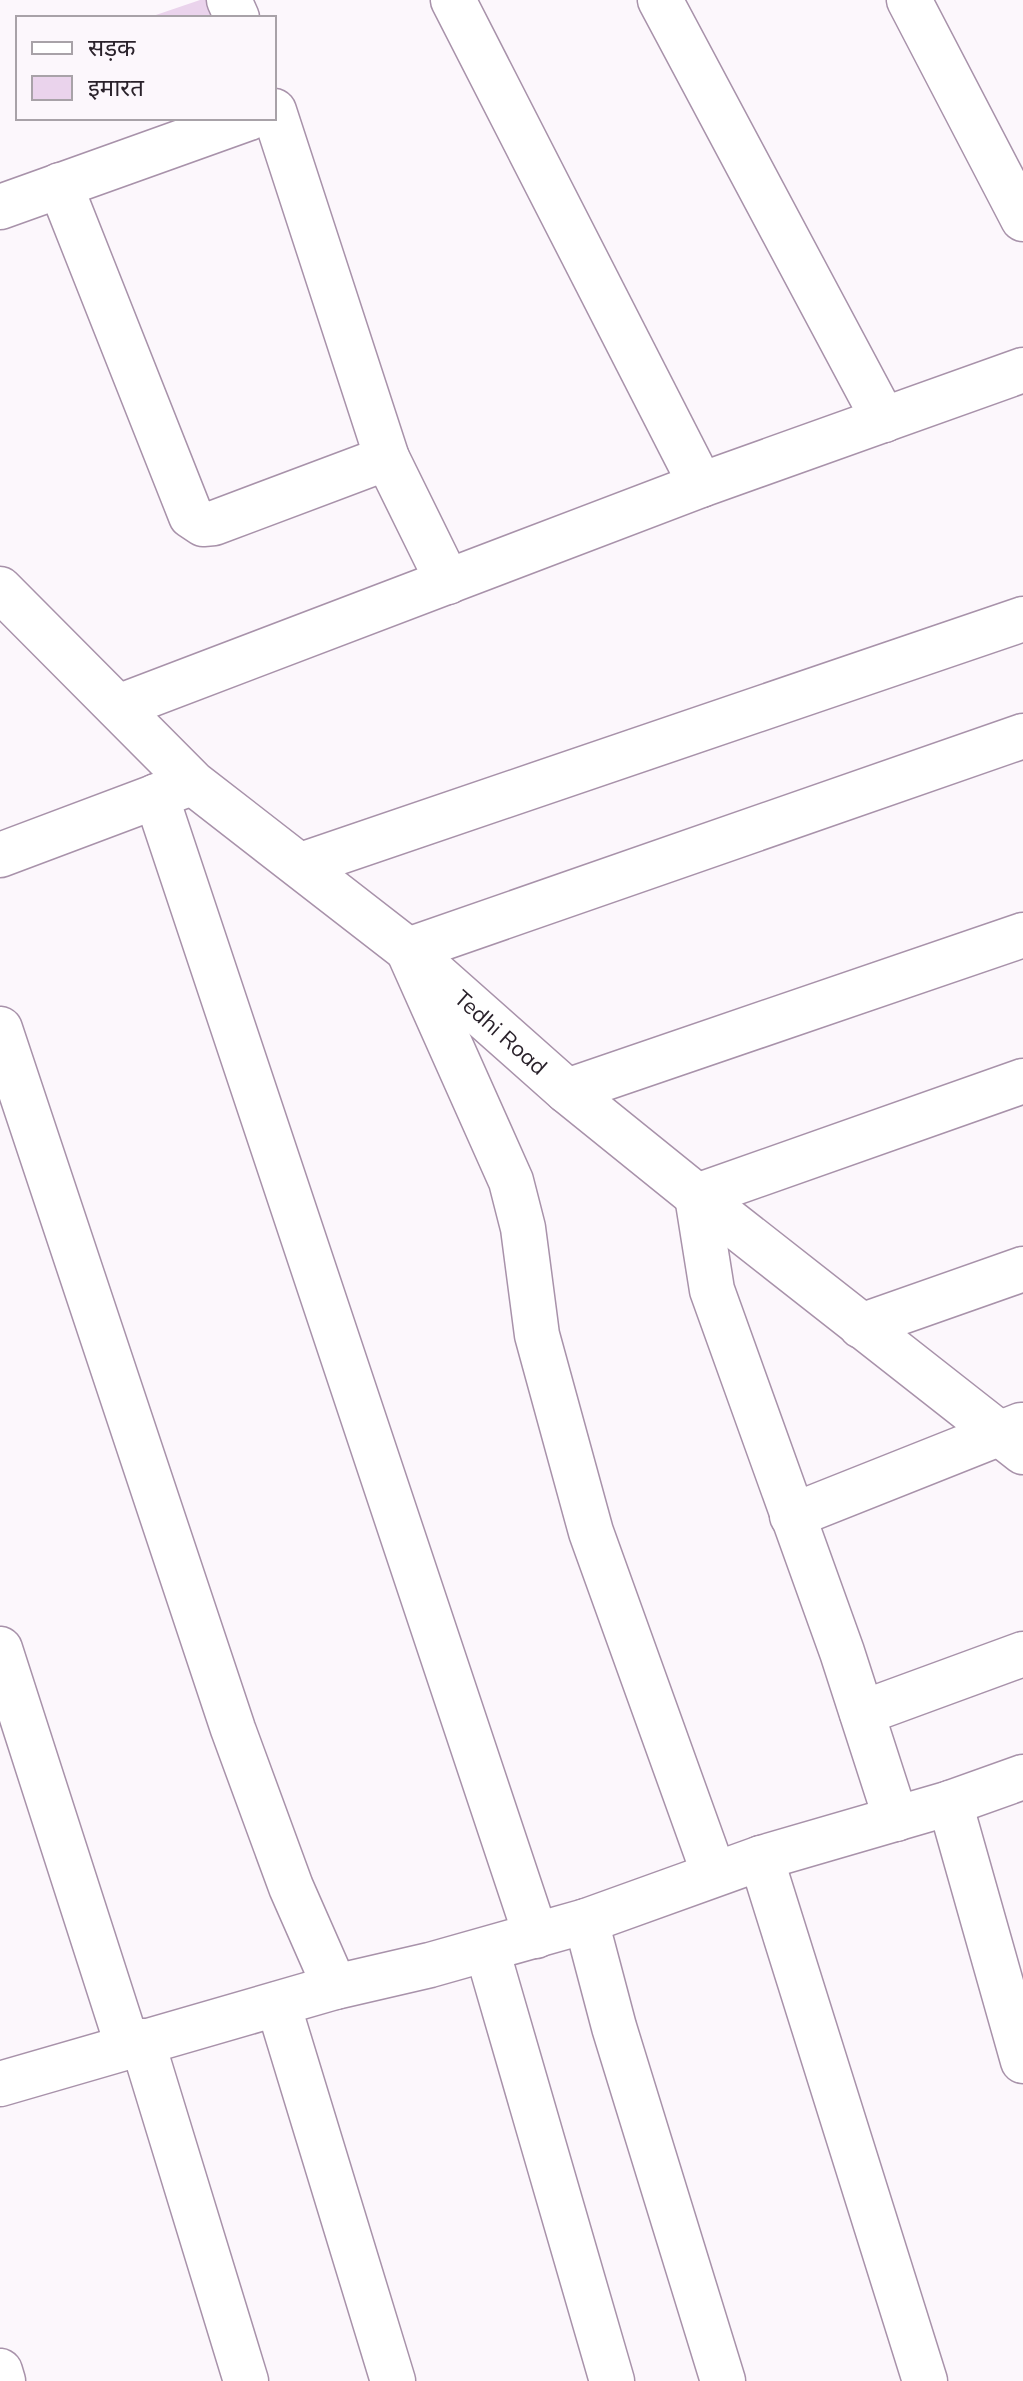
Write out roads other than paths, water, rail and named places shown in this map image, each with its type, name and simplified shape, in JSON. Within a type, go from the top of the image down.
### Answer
[{"type":"street","points":[[453,0],[701,485]]},
{"type":"street","points":[[660,0],[884,420]]},
{"type":"street","points":[[909,0],[1023,219]]},
{"type":"street","points":[[276,117],[387,458],[448,582]]},
{"type":"street","points":[[0,207],[243,120]]},
{"type":"street","points":[[60,185],[191,516],[203,524],[214,523],[387,458]]},
{"type":"street","points":[[118,707],[701,485],[1023,370]]},
{"type":"street","name":"Tedhi Road","points":[[0,589],[118,707],[175,790],[301,865],[408,950],[567,1091],[697,1196],[861,1326],[1015,1437]]},
{"type":"street","points":[[301,865],[1023,619]]},
{"type":"street","points":[[714,1874],[591,1532],[537,1335],[523,1228],[511,1181],[408,950],[1023,736]]},
{"type":"street","points":[[0,855],[175,790],[536,1936]]},
{"type":"street","points":[[567,1091],[1023,935]]},
{"type":"street","points":[[0,1029],[233,1729],[291,1887],[335,1987]]},
{"type":"street","points":[[896,1819],[862,1713],[712,1290],[697,1196],[1023,1081]]},
{"type":"street","points":[[861,1326],[1023,1269]]},
{"type":"street","points":[[792,1516],[1015,1437]]},
{"type":"street","points":[[0,1649],[246,2381]]},
{"type":"street","points":[[862,1713],[1023,1654]]},
{"type":"street","points":[[0,2084],[335,1987],[487,1950],[586,1921],[761,1858],[950,1803],[1023,1777]]},
{"type":"street","points":[[950,1803],[1023,2061]]},
{"type":"street","points":[[761,1858],[925,2381]]},
{"type":"street","points":[[586,1921],[614,2027],[723,2381]]},
{"type":"street","points":[[487,1950],[612,2381]]},
{"type":"street","points":[[278,2004],[393,2381]]},
{"type":"street","points":[[0,2371],[3,2381]]}]
